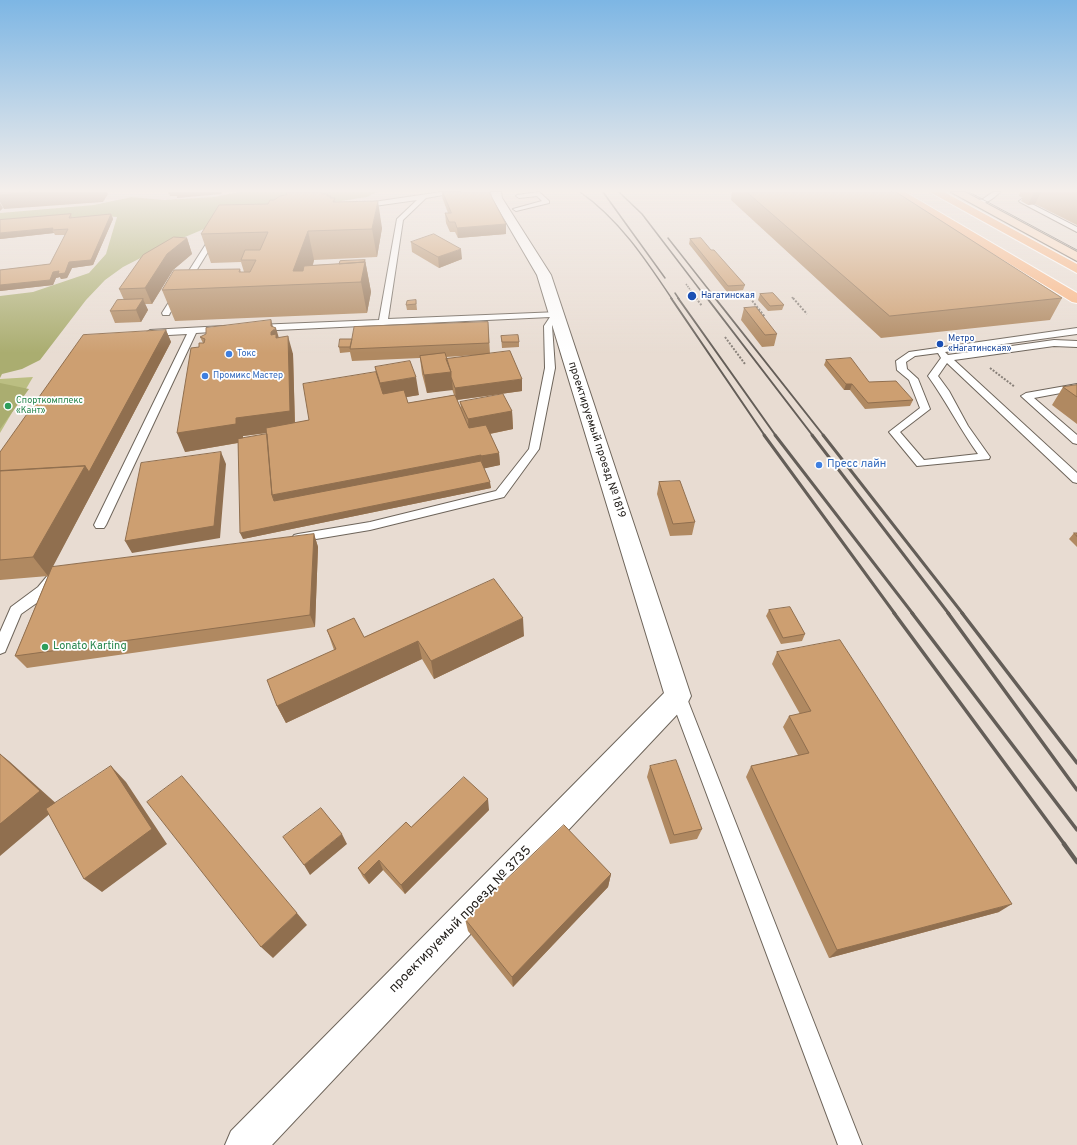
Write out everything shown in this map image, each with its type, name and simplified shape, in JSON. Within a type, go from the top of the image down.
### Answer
[{"type":"main road","points":[[987,245],[1077,299]]},
{"type":"main road","points":[[1033,245],[1077,269]]},
{"type":"street","name":"проектируемый проезд № 1819","points":[[526,245],[544,275],[678,696]]},
{"type":"street","points":[[1055,245],[1077,257]]},
{"type":"street","name":"проектируемый проезд № 3735","points":[[245,1145],[678,696]]},
{"type":"lane","points":[[166,313],[207,245]]},
{"type":"lane","points":[[383,322],[396,245]]},
{"type":"lane","points":[[249,328],[556,314]]},
{"type":"lane","points":[[286,540],[370,526],[500,494],[534,449],[550,368],[548,326],[556,314]]},
{"type":"lane","points":[[141,333],[233,329]]},
{"type":"lane","points":[[100,525],[193,331]]},
{"type":"lane","points":[[1077,331],[912,354],[901,361],[902,370],[913,379],[925,409],[894,432],[921,464],[985,457],[963,426],[944,391],[933,376],[946,358],[1054,343],[1077,344]]},
{"type":"lane","points":[[1054,343],[1077,335]]},
{"type":"lane","points":[[938,350],[1077,480]]},
{"type":"lane","points":[[1026,396],[1077,387]]},
{"type":"lane","points":[[1026,396],[1077,441]]},
{"type":"lane","points":[[0,648],[16,611],[43,591],[57,574],[65,573]]},
{"type":"lane","points":[[678,696],[850,1145]]},
{"type":"path","points":[[686,284],[702,306]]},
{"type":"path","points":[[750,297],[765,317]]},
{"type":"path","points":[[796,297],[792,297],[807,314]]},
{"type":"path","points":[[725,337],[745,364]]},
{"type":"path","points":[[990,368],[1026,396]]},
{"type":"green space","points":[[109,245],[165,245],[123,267],[105,280],[86,300],[40,360],[22,369],[2,374],[0,378],[0,296],[33,292],[89,273],[106,254]]},
{"type":"green space","name":"Спорткомплекс «Кант»","points":[[33,377],[0,433],[0,379]]},
{"type":"green space","name":"Спорткомплекс «Кант»","points":[[0,383],[29,389],[0,429]]},
{"type":"building","points":[[60,245],[97,245],[91,260],[69,262],[65,273],[58,274],[59,271],[53,272],[50,280],[0,285],[0,270],[50,264]]},
{"type":"building","points":[[159,245],[178,245],[167,254],[145,288],[119,289],[143,255]]},
{"type":"building","points":[[262,245],[303,245],[293,271],[303,271],[304,266],[365,262],[361,282],[162,290],[174,270],[240,269],[239,272],[250,272],[256,260],[241,260],[245,250],[260,250]]},
{"type":"building","points":[[417,245],[455,245],[461,249],[438,257]]},
{"type":"building","points":[[695,245],[707,245],[711,250],[714,250],[745,285],[728,286]]},
{"type":"building","points":[[809,245],[980,245],[1062,298],[890,316]]},
{"type":"building","points":[[365,260],[364,262],[339,264],[340,261]]},
{"type":"building","points":[[773,293],[784,305],[770,306],[760,294]]},
{"type":"building","points":[[143,299],[136,310],[110,311],[117,300]]},
{"type":"building","points":[[416,300],[416,304],[406,305],[407,301]]},
{"type":"building","points":[[756,307],[777,334],[765,335],[744,308]]},
{"type":"building","points":[[271,320],[271,326],[276,328],[271,332],[271,335],[276,334],[276,338],[288,336],[290,411],[236,418],[236,424],[177,433],[191,348],[199,347],[199,343],[204,343],[205,339],[200,337],[206,334],[206,328]]},
{"type":"building","points":[[488,322],[489,343],[350,349],[354,327]]},
{"type":"building","points":[[166,330],[89,472],[85,466],[0,471],[0,452],[83,335]]},
{"type":"building","points":[[518,335],[519,342],[502,342],[501,336]]},
{"type":"building","points":[[340,339],[352,339],[350,347],[339,347]]},
{"type":"building","points":[[510,351],[522,379],[455,388],[446,359]]},
{"type":"building","points":[[445,353],[451,372],[424,375],[420,356]]},
{"type":"building","points":[[851,358],[869,382],[896,381],[913,400],[868,403],[852,384],[846,384],[826,360]]},
{"type":"building","points":[[410,361],[416,377],[380,383],[375,367]]},
{"type":"building","points":[[376,372],[383,394],[404,390],[408,403],[455,395],[469,428],[486,425],[499,453],[481,455],[272,495],[266,428],[309,420],[303,384]]},
{"type":"building","points":[[1077,385],[1077,397],[1063,387]]},
{"type":"building","points":[[503,394],[512,411],[468,419],[460,402]]},
{"type":"building","points":[[267,434],[272,495],[274,501],[481,461],[490,482],[240,533],[238,439]]},
{"type":"building","points":[[221,452],[214,526],[125,541],[141,463]]},
{"type":"building","points":[[85,466],[33,557],[0,560],[0,471]]},
{"type":"building","points":[[680,481],[695,522],[673,524],[659,482]]},
{"type":"building","points":[[314,534],[310,615],[15,656],[52,567]]},
{"type":"building","points":[[494,579],[523,618],[431,661],[418,641],[277,706],[267,680],[336,649],[327,630],[354,618],[364,637]]},
{"type":"building","points":[[790,607],[805,634],[783,638],[769,610]]},
{"type":"building","points":[[840,640],[1012,904],[837,950],[751,766],[809,753],[789,716],[811,711],[777,652]]},
{"type":"building","points":[[0,754],[40,791],[0,824]]},
{"type":"building","points":[[676,760],[702,829],[674,835],[650,766]]},
{"type":"building","points":[[111,766],[152,829],[84,879],[46,809]]},
{"type":"building","points":[[182,776],[297,913],[261,947],[147,802]]},
{"type":"building","points":[[464,777],[488,799],[401,885],[379,860],[364,875],[358,868],[406,822],[411,827]]},
{"type":"building","points":[[321,808],[342,834],[304,865],[283,837]]},
{"type":"building","points":[[564,825],[611,874],[512,977],[465,919]]},
{"type":"tram line","points":[[1068,245],[1077,250]]},
{"type":"railway","points":[[634,245],[672,299]]},
{"type":"railway","points":[[642,245],[665,278]]},
{"type":"railway","points":[[666,245],[707,299]]},
{"type":"railway","points":[[674,245],[716,299]]},
{"type":"railway","points":[[675,293],[679,299]]},
{"type":"railway","points":[[671,298],[765,436]]},
{"type":"railway","points":[[678,298],[776,436]]},
{"type":"railway","points":[[707,298],[813,436]]},
{"type":"railway","points":[[715,298],[824,436]]},
{"type":"railway","points":[[764,435],[895,614]]},
{"type":"railway","points":[[775,435],[913,614]]},
{"type":"railway","points":[[812,435],[949,614]]},
{"type":"railway","points":[[823,435],[963,614]]},
{"type":"railway","points":[[894,613],[1065,845]]},
{"type":"railway","points":[[912,613],[1077,830]]},
{"type":"railway","points":[[948,613],[1077,790]]},
{"type":"railway","points":[[962,613],[1077,763]]},
{"type":"railway","points":[[1064,844],[1077,862]]},
{"type":"place","name":"Нагатинская","points":[[692,296]]},
{"type":"place","name":"Метро «Нагатинская»","points":[[940,344]]},
{"type":"place","name":"Токс","points":[[229,354]]},
{"type":"place","name":"Промикс Мастер","points":[[205,376]]},
{"type":"place","name":"Спорткомплекс «Кант»","points":[[8,406]]},
{"type":"place","name":"Пресс лайн","points":[[819,465]]},
{"type":"place","name":"Lonato Karting","points":[[45,647]]}]
